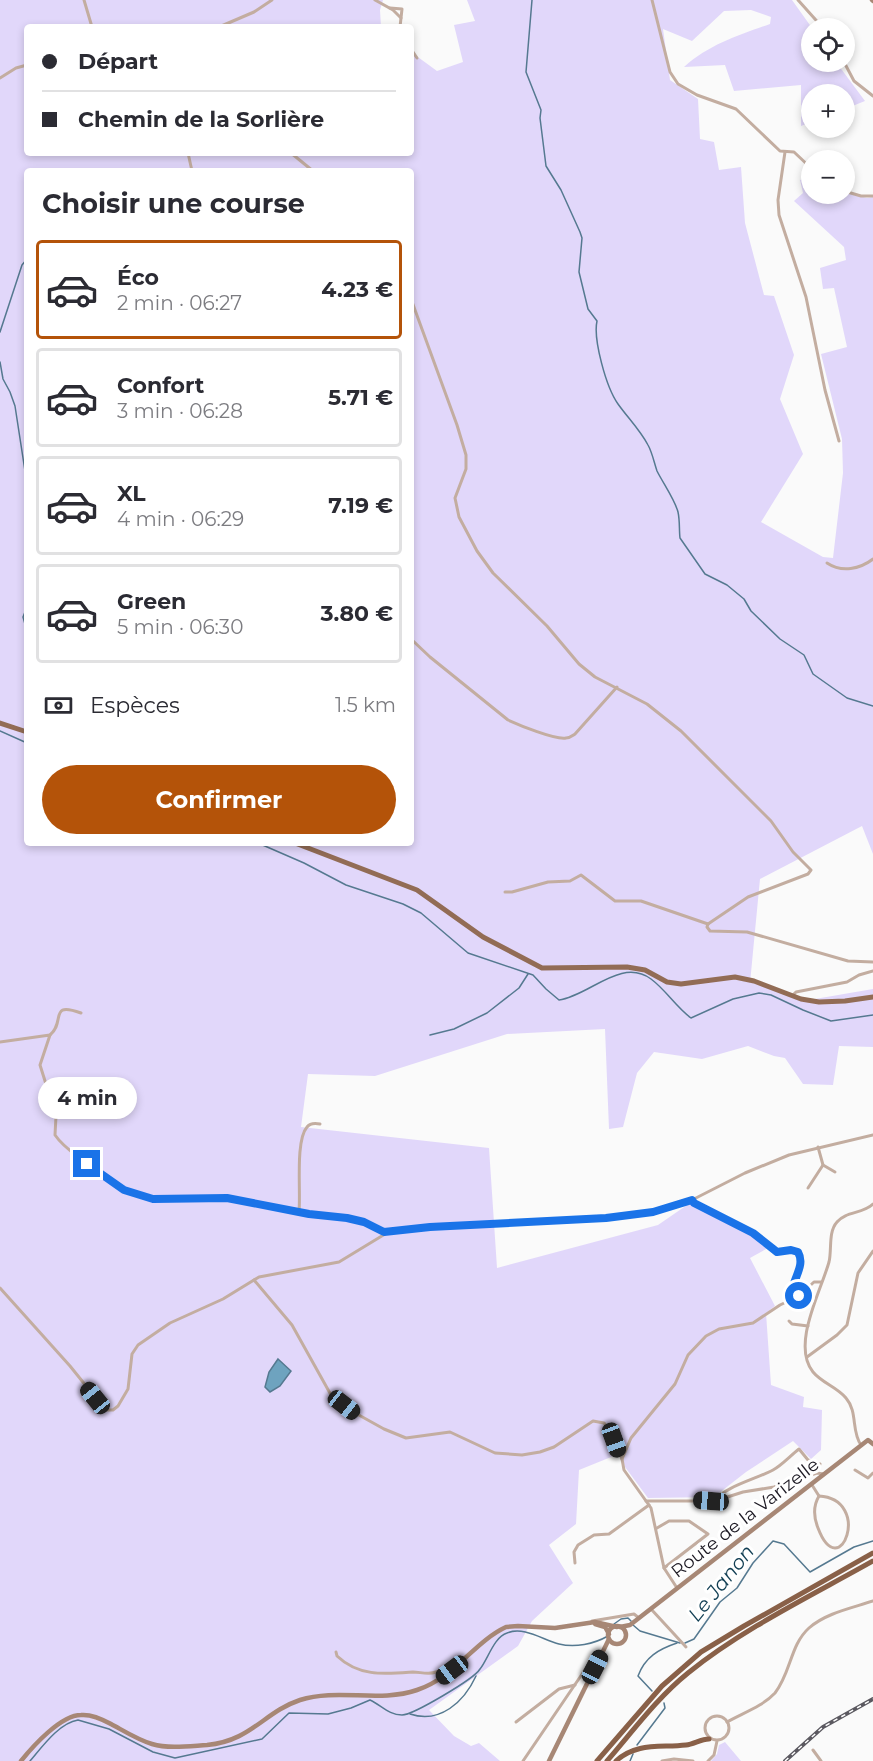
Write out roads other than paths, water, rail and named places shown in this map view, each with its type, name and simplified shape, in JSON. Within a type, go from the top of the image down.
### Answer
[{"type":"highway","points":[[597,1761],[657,1691],[701,1652],[873,1553]]},
{"type":"highway","points":[[607,1761],[656,1705],[688,1673],[729,1643],[873,1561]]},
{"type":"highway","points":[[616,1761],[624,1754],[638,1748],[686,1745],[709,1739]]},
{"type":"main road","points":[[0,723],[24,731]]},
{"type":"main road","points":[[304,846],[417,890],[483,937],[542,968],[627,967],[645,970],[674,983],[735,977],[754,981],[810,1001],[833,1002],[873,997]]},
{"type":"main road","name":"Route de la Varizelle","points":[[634,1621],[861,1445],[868,1440],[873,1444]]},
{"type":"main road","points":[[549,1761],[612,1630],[634,1621]]},
{"type":"main road","points":[[601,1656],[609,1647],[623,1642],[634,1621]]},
{"type":"main road","points":[[21,1761],[43,1737],[67,1719],[77,1715],[94,1717],[158,1745],[195,1746],[220,1743],[239,1738],[300,1700],[339,1695],[378,1697],[408,1693],[436,1682],[506,1627],[547,1628],[577,1624],[597,1625],[626,1634]]},
{"type":"main road","points":[[612,1630],[615,1644]]},
{"type":"street","points":[[84,0],[91,24]]},
{"type":"street","points":[[226,24],[254,12],[272,0]]},
{"type":"street","points":[[375,0],[401,18]]},
{"type":"street","points":[[652,0],[673,79],[697,95],[736,109],[780,151],[795,153],[801,158]]},
{"type":"street","points":[[798,0],[814,18]]},
{"type":"street","points":[[389,8],[402,9],[400,24]]},
{"type":"street","points":[[414,54],[417,58]]},
{"type":"street","points":[[0,78],[24,66]]},
{"type":"street","points":[[849,72],[854,81],[873,96]]},
{"type":"street","points":[[785,152],[778,200],[779,216],[806,297],[825,390],[839,441]]},
{"type":"street","points":[[295,156],[310,168]]},
{"type":"street","points":[[855,194],[873,196]]},
{"type":"street","points":[[414,307],[466,455],[466,469],[455,498],[465,530],[493,573],[547,626],[579,664],[595,677],[647,704],[681,731],[771,821],[797,856],[811,870],[808,874],[748,897],[708,924]]},
{"type":"street","points":[[827,563],[842,569],[854,569],[873,559]]},
{"type":"street","points":[[414,642],[508,720],[560,737],[570,737],[575,734],[617,687]]},
{"type":"street","points":[[506,892],[548,882],[570,880],[581,875],[615,901],[641,901],[708,924]]},
{"type":"street","points":[[708,924],[710,931],[747,932],[848,961],[873,962]]},
{"type":"street","points":[[793,996],[796,992],[847,982],[873,971]]},
{"type":"street","points":[[81,1013],[70,1008],[64,1009],[58,1017],[56,1029],[50,1035],[40,1065],[56,1116],[55,1135],[67,1148],[111,1182],[130,1192],[156,1199],[220,1197],[356,1220],[384,1232],[430,1227],[606,1218],[653,1212],[692,1200],[764,1165],[818,1147],[873,1135]]},
{"type":"street","points":[[0,1042],[50,1035]]},
{"type":"street","points":[[298,1211],[300,1153],[303,1137],[308,1126],[320,1124]]},
{"type":"street","points":[[818,1147],[823,1166],[835,1172]]},
{"type":"street","points":[[808,1188],[823,1166]]},
{"type":"street","points":[[692,1200],[753,1233],[777,1252],[791,1250],[798,1252],[801,1265],[792,1288],[793,1299]]},
{"type":"street","points":[[861,1445],[855,1435],[854,1415],[847,1398],[814,1374],[807,1357],[805,1344],[808,1326],[830,1256],[836,1223],[842,1217],[865,1210],[873,1204]]},
{"type":"street","points":[[0,1288],[70,1366],[103,1407],[110,1411],[118,1406],[129,1389],[132,1354],[138,1345],[170,1323],[223,1299],[259,1277],[339,1262],[384,1232]]},
{"type":"street","points":[[807,1357],[847,1325],[858,1273],[873,1251]]},
{"type":"street","points":[[254,1280],[292,1325],[331,1395],[357,1414],[406,1438],[450,1432],[495,1453],[522,1455],[554,1447],[597,1420],[604,1423],[622,1459],[624,1470],[649,1505],[657,1528],[664,1568],[677,1588]]},
{"type":"street","points":[[622,1459],[631,1438],[675,1384],[688,1355],[706,1336],[719,1329],[753,1323],[793,1299],[814,1282],[821,1282]]},
{"type":"street","points":[[789,1321],[808,1326]]},
{"type":"street","points":[[715,1501],[717,1497],[772,1471],[799,1449],[807,1460],[820,1464],[817,1473]]},
{"type":"street","points":[[855,1470],[873,1481]]},
{"type":"street","points":[[646,1501],[715,1501],[817,1473],[824,1474]]},
{"type":"street","points":[[868,1478],[873,1473]]},
{"type":"street","points":[[811,1484],[819,1496],[839,1504],[847,1516],[848,1537],[839,1546],[830,1545],[819,1531],[815,1510],[819,1496]]},
{"type":"street","points":[[575,1563],[574,1552],[578,1545],[594,1535],[609,1534],[649,1505]]},
{"type":"street","points":[[657,1528],[669,1521],[689,1521],[708,1534]]},
{"type":"street","points":[[664,1568],[713,1532]]},
{"type":"street","points":[[728,1722],[766,1700],[777,1690],[797,1642],[811,1626],[830,1616],[873,1601]]},
{"type":"street","points":[[651,1609],[686,1646]]},
{"type":"street","points":[[577,1624],[634,1614],[634,1621]]},
{"type":"street","points":[[336,1652],[336,1656],[348,1665],[377,1675],[433,1673],[460,1657],[466,1659]]},
{"type":"street","points":[[523,1761],[595,1656],[601,1656]]},
{"type":"street","points":[[516,1722],[559,1689],[575,1685]]},
{"type":"street","points":[[717,1716],[728,1722],[728,1734],[722,1740],[709,1739],[704,1731],[707,1720],[717,1716]]},
{"type":"street","points":[[708,1761],[714,1755],[717,1741]]},
{"type":"street","points":[[813,1750],[821,1761]]},
{"type":"street","points":[[662,1761],[674,1759],[693,1761]]},
{"type":"water","points":[[278,1359],[291,1371],[280,1386],[270,1392],[265,1387],[269,1372]]},
{"type":"waterway","points":[[532,0],[526,72],[541,110],[546,166],[561,190],[582,238],[579,272],[588,309],[597,321],[599,351],[609,386],[618,404],[649,448],[657,471],[672,497],[678,512],[680,538],[705,574],[727,585],[744,599],[751,611],[780,639],[804,655],[813,674],[847,698],[873,706]]},
{"type":"waterway","points":[[0,332],[24,263]]},
{"type":"waterway","points":[[0,362],[3,379],[15,406],[24,464]]},
{"type":"waterway","points":[[24,614],[24,620]]},
{"type":"waterway","points":[[0,731],[24,742]]},
{"type":"waterway","points":[[265,846],[346,885],[403,904],[421,913],[468,953],[533,975],[559,1000],[628,972],[640,973],[651,979],[691,1018],[733,999],[759,993],[771,995],[831,1021],[873,1015]]},
{"type":"waterway","points":[[430,1035],[454,1029],[487,1013],[519,988],[528,974]]},
{"type":"waterway","name":"Le Janon","points":[[685,1643],[694,1639],[720,1602],[737,1588],[753,1563],[773,1541],[784,1544],[810,1572],[854,1547],[873,1541]]},
{"type":"waterway","points":[[614,1624],[621,1619],[628,1618],[631,1621]]},
{"type":"waterway","points":[[633,1625],[640,1631],[680,1643]]},
{"type":"waterway","points":[[30,1761],[58,1731],[78,1720],[109,1729],[153,1752],[175,1758],[262,1739],[289,1713],[328,1714],[370,1700],[389,1712],[402,1715],[430,1703],[475,1674],[498,1639],[507,1633],[527,1632],[571,1646],[591,1643],[608,1636]]},
{"type":"waterway","name":"Le Janon","points":[[652,1691],[638,1676],[641,1669],[653,1655],[677,1643]]},
{"type":"waterway","points":[[410,1714],[431,1716],[450,1708],[465,1694],[476,1676]]},
{"type":"waterway","name":"Le Janon","points":[[637,1745],[665,1708],[664,1703]]},
{"type":"waterway","name":"Le Janon","points":[[630,1761],[633,1754]]},
{"type":"railway","points":[[785,1761],[823,1727],[873,1699]]}]
